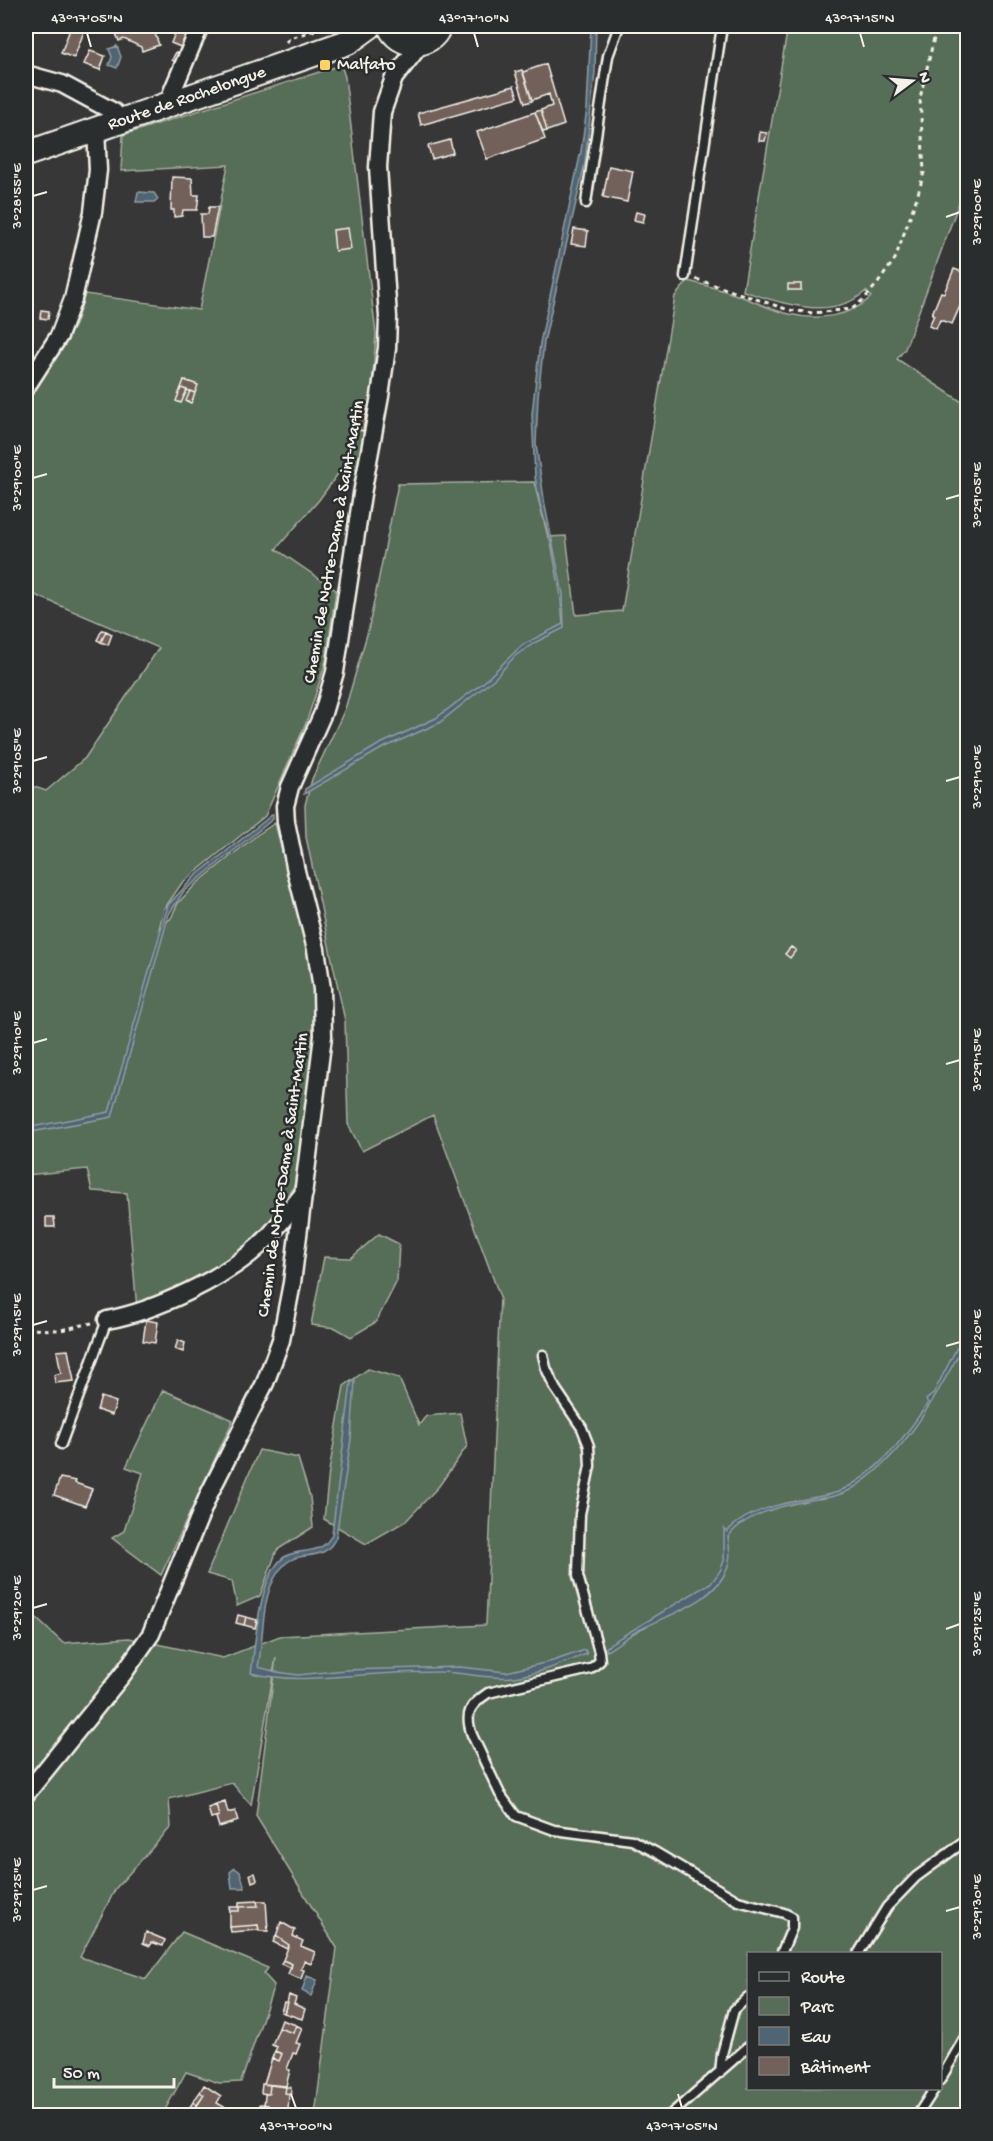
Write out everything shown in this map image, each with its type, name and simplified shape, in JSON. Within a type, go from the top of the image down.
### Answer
[{"type":"main road","name":"Route de Rochelongue","points":[[348,42],[370,26]]},
{"type":"main road","name":"Route de Rochelongue","points":[[26,154],[348,42],[419,32]]},
{"type":"street","points":[[176,103],[172,92],[200,26]]},
{"type":"street","name":"Chemin de Notre-Dame à Saint-Martin","points":[[26,1794],[123,1674],[151,1634],[209,1494],[265,1383],[281,1340],[292,1283],[323,1036],[322,989],[316,949],[296,871],[285,806],[290,787],[323,713],[335,672],[343,630],[362,494],[387,348],[388,317],[378,167],[382,112],[400,58],[419,32]]},
{"type":"street","points":[[26,74],[62,84],[114,112],[107,126],[98,170],[93,212],[73,299],[59,336],[26,387]]},
{"type":"street","points":[[107,1320],[133,1316],[232,1268],[260,1245],[304,1192]]},
{"type":"lane","points":[[586,203],[596,120],[608,56],[619,26]]},
{"type":"lane","points":[[685,276],[722,26]]},
{"type":"lane","points":[[61,1444],[107,1320]]},
{"type":"lane","points":[[543,1355],[555,1388],[582,1428],[589,1446],[590,1466],[580,1514],[578,1575],[600,1661],[590,1669],[488,1693],[474,1702],[468,1714],[468,1725],[501,1794],[516,1816],[555,1830],[632,1840],[738,1901],[784,1912],[792,1917],[792,1928],[781,1952]]},
{"type":"lane","points":[[859,1952],[887,1907],[916,1877],[968,1839]]},
{"type":"lane","points":[[720,2073],[722,2054],[734,2010],[747,1998]]},
{"type":"lane","points":[[942,2077],[968,2032]]},
{"type":"lane","points":[[669,2115],[747,2048]]},
{"type":"lane","points":[[917,2115],[934,2090]]},
{"type":"path","points":[[685,276],[789,310],[813,313],[852,309],[864,299],[895,259],[918,194],[924,172],[920,98],[934,38],[941,26]]},
{"type":"path","points":[[26,1329],[62,1330],[107,1320]]},
{"type":"green space","points":[[788,26],[967,26],[967,181],[905,349],[897,359],[968,406],[967,2115],[315,2115],[337,1948],[256,1816],[276,1657],[251,1805],[232,1783],[169,1799],[171,1827],[116,1888],[80,1957],[146,1979],[182,1932],[268,1968],[264,1974],[274,1985],[241,2082],[219,2083],[186,2072],[162,2115],[26,2115],[26,1609],[63,1643],[129,1638],[223,1658],[280,1636],[486,1625],[500,1297],[433,1115],[362,1151],[348,1124],[345,1021],[306,837],[305,805],[312,779],[345,709],[368,631],[398,484],[534,482],[548,537],[566,536],[576,615],[622,611],[675,296],[688,281],[713,287],[782,312],[810,317],[843,313],[863,304],[871,297],[866,291],[838,306],[822,308],[774,300],[743,291]]},
{"type":"green space","points":[[341,65],[345,77],[376,334],[370,415],[361,470],[342,468],[319,500],[276,549],[336,590],[326,661],[306,723],[265,816],[182,883],[164,909],[159,929],[171,918],[178,903],[195,885],[275,823],[316,988],[318,1032],[296,1183],[258,1240],[222,1269],[137,1309],[127,1193],[92,1191],[87,1169],[26,1175],[26,784],[46,791],[85,758],[159,648],[26,591],[26,404],[75,325],[85,294],[199,310],[228,165],[121,171],[123,135]]},
{"type":"green space","points":[[379,1234],[399,1244],[397,1281],[376,1322],[351,1337],[336,1328],[311,1325],[324,1257],[351,1258]]},
{"type":"green space","points":[[368,1369],[399,1378],[419,1425],[426,1416],[460,1413],[467,1446],[439,1486],[406,1521],[366,1544],[324,1519],[329,1471],[344,1386]]},
{"type":"green space","points":[[163,1390],[233,1420],[161,1575],[112,1538],[124,1531],[143,1473],[126,1467]]},
{"type":"green space","points":[[259,1450],[298,1458],[310,1497],[313,1527],[277,1550],[260,1596],[237,1606],[232,1581],[207,1574]]},
{"type":"water","points":[[591,26],[596,26],[595,72],[585,163],[544,342],[538,396],[536,444],[545,506],[563,594],[564,628],[515,656],[495,678],[439,723],[381,749],[304,794],[305,789],[378,745],[436,718],[484,682],[522,645],[563,624],[560,591],[551,543],[535,477],[532,414],[540,343],[581,151],[587,108]]},
{"type":"water","points":[[117,46],[121,57],[117,68],[109,65],[112,57],[109,49]]},
{"type":"water","points":[[138,192],[154,193],[158,199],[154,202],[136,202]]},
{"type":"water","points":[[273,814],[273,819],[184,891],[169,914],[112,1117],[26,1133],[26,1128],[109,1112],[168,905],[195,876]]},
{"type":"water","points":[[967,1328],[967,1339],[932,1402],[904,1442],[888,1460],[870,1476],[839,1495],[774,1509],[743,1523],[728,1537],[729,1561],[724,1575],[716,1586],[693,1604],[639,1630],[607,1651],[606,1648],[611,1643],[712,1582],[724,1561],[724,1529],[727,1532],[744,1518],[766,1509],[838,1492],[878,1465],[900,1442],[928,1403],[926,1400],[933,1394]]},
{"type":"water","points":[[355,1380],[351,1439],[336,1537],[326,1550],[291,1560],[277,1574],[264,1612],[258,1667],[298,1675],[345,1670],[460,1667],[506,1672],[553,1661],[585,1650],[587,1654],[541,1671],[504,1678],[439,1672],[319,1678],[293,1678],[251,1673],[260,1608],[270,1575],[278,1563],[288,1555],[319,1548],[328,1541],[332,1534],[351,1383]]},
{"type":"water","points":[[235,1868],[240,1872],[245,1888],[232,1888],[230,1872]]},
{"type":"water","points":[[307,1976],[317,1980],[311,1996],[302,1991]]},
{"type":"building","points":[[66,26],[86,26],[74,58],[61,53],[69,32]]},
{"type":"building","points":[[113,26],[138,26],[148,30],[153,28],[159,45],[142,51],[141,47],[124,39],[119,41]]},
{"type":"building","points":[[177,28],[189,33],[183,48],[171,43]]},
{"type":"building","points":[[90,51],[105,56],[100,70],[84,64]]},
{"type":"building","points":[[176,52],[180,54],[176,62],[172,60]]},
{"type":"building","points":[[546,64],[564,125],[547,131],[541,110],[552,106],[549,94],[532,100],[523,72]]},
{"type":"building","points":[[522,70],[532,101],[525,103],[515,72]]},
{"type":"building","points":[[514,86],[518,97],[421,125],[418,113]]},
{"type":"building","points":[[541,110],[547,131],[543,132],[535,112]]},
{"type":"building","points":[[535,112],[545,139],[487,159],[477,132]]},
{"type":"building","points":[[760,132],[767,133],[765,141],[759,141]]},
{"type":"building","points":[[450,140],[453,153],[432,159],[428,146]]},
{"type":"building","points":[[609,166],[633,171],[627,202],[603,197]]},
{"type":"building","points":[[172,177],[192,178],[193,195],[199,195],[197,210],[183,210],[182,216],[174,217],[174,210],[171,210]]},
{"type":"building","points":[[209,207],[218,207],[212,237],[202,237],[201,214],[208,214]]},
{"type":"building","points":[[636,212],[645,214],[643,222],[634,220]]},
{"type":"building","points":[[348,228],[351,249],[335,251],[333,230]]},
{"type":"building","points":[[574,229],[588,231],[586,246],[571,244]]},
{"type":"building","points":[[954,269],[968,274],[968,288],[952,324],[940,320],[936,329],[929,326],[934,315],[932,314]]},
{"type":"building","points":[[788,284],[801,284],[801,290],[788,290]]},
{"type":"building","points":[[41,310],[49,311],[48,319],[40,318]]},
{"type":"building","points":[[966,357],[968,357],[968,371],[963,368]]},
{"type":"building","points":[[184,380],[198,385],[195,393],[181,388]]},
{"type":"building","points":[[181,388],[187,390],[181,403],[176,401]]},
{"type":"building","points":[[190,391],[195,393],[191,403],[186,401]]},
{"type":"building","points":[[357,408],[367,410],[363,431],[352,428]]},
{"type":"building","points":[[102,630],[106,631],[101,642],[97,640]]},
{"type":"building","points":[[106,631],[112,634],[108,645],[101,642]]},
{"type":"building","points":[[791,947],[796,950],[790,958],[785,954]]},
{"type":"building","points":[[46,1217],[54,1217],[55,1227],[46,1227]]},
{"type":"building","points":[[146,1320],[158,1322],[155,1343],[143,1341]]},
{"type":"building","points":[[178,1340],[185,1343],[183,1352],[175,1349]]},
{"type":"building","points":[[68,1350],[74,1381],[55,1383],[54,1375],[61,1373],[57,1351]]},
{"type":"building","points":[[101,1397],[116,1402],[112,1415],[97,1410]]},
{"type":"building","points":[[60,1478],[76,1481],[75,1483],[92,1489],[85,1506],[54,1495]]},
{"type":"building","points":[[238,1615],[246,1617],[244,1625],[236,1623]]},
{"type":"building","points":[[246,1617],[257,1620],[255,1628],[244,1625]]},
{"type":"building","points":[[225,1802],[228,1813],[235,1811],[238,1821],[219,1827],[216,1805]]},
{"type":"building","points":[[216,1805],[219,1816],[211,1818],[208,1808]]},
{"type":"building","points":[[255,1873],[257,1880],[252,1882],[250,1874]]},
{"type":"building","points":[[257,1901],[266,1901],[268,1931],[259,1931],[258,1925],[230,1927],[230,1911],[239,1911],[239,1907],[258,1906]]},
{"type":"building","points":[[257,1901],[258,1906],[239,1907],[239,1902]]},
{"type":"building","points":[[229,1907],[239,1907],[239,1911],[230,1911]]},
{"type":"building","points":[[281,1922],[295,1930],[293,1936],[303,1941],[301,1946],[315,1952],[311,1964],[304,1961],[301,1979],[288,1974],[292,1964],[283,1960],[289,1945],[276,1936]]},
{"type":"building","points":[[258,1925],[259,1930],[231,1932],[230,1927]]},
{"type":"building","points":[[146,1932],[165,1940],[163,1946],[151,1942],[150,1946],[143,1943]]},
{"type":"building","points":[[276,1936],[289,1945],[287,1949],[273,1942]]},
{"type":"building","points":[[283,1960],[292,1964],[291,1968],[281,1964]]},
{"type":"building","points":[[289,1995],[296,1998],[294,2004],[305,2009],[302,2019],[284,2013]]},
{"type":"building","points":[[284,2002],[288,2003],[284,2013],[281,2012]]},
{"type":"building","points":[[282,2020],[296,2025],[293,2033],[279,2028]]},
{"type":"building","points":[[296,2025],[302,2028],[296,2043],[300,2044],[296,2054],[293,2053],[287,2069],[290,2070],[286,2086],[264,2084],[272,2058],[279,2061],[282,2054],[275,2051],[277,2047],[272,2045],[279,2028],[293,2033]]},
{"type":"building","points":[[275,2051],[282,2054],[279,2061],[272,2058]]},
{"type":"building","points":[[262,2084],[270,2085],[269,2094],[261,2093]]},
{"type":"building","points":[[204,2085],[221,2096],[217,2103],[226,2108],[221,2116],[185,2116],[186,2113],[191,2115],[204,2095],[200,2092]]},
{"type":"building","points":[[270,2085],[286,2087],[285,2093],[289,2094],[288,2110],[284,2110],[283,2116],[267,2116],[268,2105],[264,2105],[265,2094],[269,2094]]},
{"type":"building","points":[[286,2087],[291,2087],[291,2094],[285,2093]]},
{"type":"building","points":[[200,2092],[204,2095],[197,2105],[193,2102]]},
{"type":"building","points":[[193,2102],[197,2105],[191,2115],[186,2113]]},
{"type":"building","points":[[260,2104],[268,2105],[267,2114],[259,2113]]},
{"type":"place","name":"Malfato","points":[[325,65]]}]
